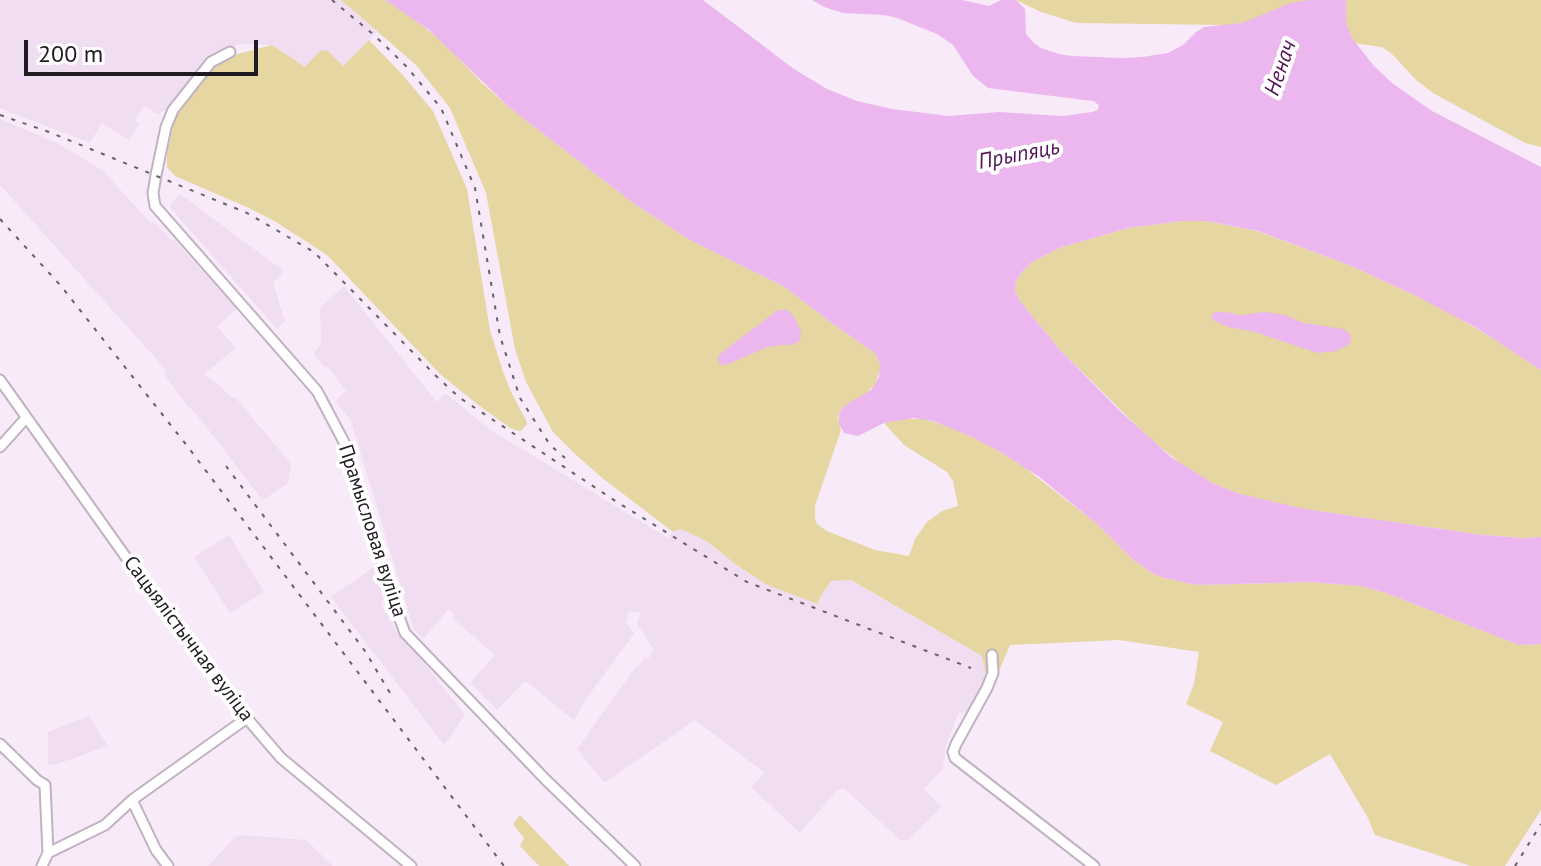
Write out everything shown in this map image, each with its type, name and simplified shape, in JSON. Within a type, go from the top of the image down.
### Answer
[{"type":"street","name":"Прамысловая вуліца","points":[[230,52],[211,62],[173,110],[166,127],[156,175],[153,193],[155,206],[317,391],[344,442],[405,633],[546,780],[635,866]]},
{"type":"street","name":"Сацыялістычная вуліца","points":[[0,380],[168,614],[247,718],[281,758],[411,866]]},
{"type":"street","points":[[0,447],[26,418]]},
{"type":"street","points":[[992,655],[993,673],[956,744],[953,752],[955,758],[1094,866]]},
{"type":"street","points":[[48,853],[105,825],[132,800],[247,718]]},
{"type":"street","points":[[0,744],[45,785],[48,853],[42,866]]},
{"type":"street","points":[[132,800],[156,850],[168,866]]},
{"type":"shaded area","points":[[0,0],[341,0],[377,32],[342,67],[320,51],[305,68],[272,45],[242,44],[214,52],[167,110],[157,114],[144,106],[135,121],[139,124],[129,140],[102,123],[90,143],[0,108]]},
{"type":"shaded area","points":[[341,0],[385,0],[401,9],[443,42],[510,108],[633,203],[688,239],[783,286],[875,353],[880,370],[875,384],[865,395],[839,412],[841,430],[815,506],[817,524],[827,531],[875,550],[909,556],[915,539],[927,522],[942,511],[958,506],[953,481],[947,472],[904,445],[884,423],[923,419],[984,442],[1024,467],[1097,524],[1132,559],[1164,578],[1197,585],[1311,582],[1360,586],[1386,593],[1511,642],[1541,644],[1541,810],[1505,866],[1471,866],[1375,835],[1330,754],[1276,785],[1210,751],[1223,722],[1186,704],[1194,684],[1199,652],[1119,640],[1010,645],[992,687],[984,687],[986,675],[982,656],[851,580],[831,581],[818,604],[767,585],[708,542],[681,529],[673,532],[601,477],[553,432],[526,382],[515,349],[486,193],[450,108],[416,65]]},
{"type":"shaded area","points":[[1016,0],[1541,0],[1541,147],[1525,143],[1433,93],[1382,47],[1227,25],[1076,23]]},
{"type":"shaded area","points":[[369,40],[433,111],[467,189],[490,330],[503,372],[526,420],[527,424],[522,430],[510,428],[440,374],[327,255],[276,222],[175,176],[167,167],[167,153],[179,111],[218,63],[234,55],[272,45],[305,67],[320,51],[327,50],[343,66]]},
{"type":"shaded area","points":[[0,119],[55,142],[102,170],[151,223],[153,221],[173,239],[237,309],[217,326],[236,348],[204,374],[236,398],[291,464],[288,483],[263,500],[260,497],[188,407],[164,374],[167,371],[0,185]]},
{"type":"shaded area","points":[[180,194],[284,271],[273,283],[285,321],[277,329],[169,206]]},
{"type":"shaded area","points":[[1206,221],[1257,231],[1349,265],[1440,307],[1541,370],[1541,537],[1482,535],[1269,502],[1214,484],[1191,471],[1151,440],[1060,350],[1019,300],[1015,291],[1016,281],[1032,262],[1059,248],[1128,228]]},
{"type":"shaded area","points":[[344,286],[437,402],[445,393],[489,429],[668,538],[681,529],[708,542],[767,585],[819,604],[831,581],[850,580],[982,656],[986,675],[984,687],[968,713],[959,712],[946,745],[943,769],[924,789],[941,806],[937,812],[908,840],[900,840],[844,788],[837,790],[800,833],[751,787],[765,773],[695,720],[604,783],[577,749],[637,665],[645,657],[648,659],[654,650],[637,624],[640,612],[629,612],[626,623],[634,634],[574,720],[525,681],[497,710],[470,683],[495,655],[453,619],[454,614],[448,610],[423,639],[414,630],[351,421],[335,401],[346,391],[327,366],[313,354],[321,344],[320,308]]},
{"type":"shaded area","points":[[229,535],[264,592],[230,613],[194,557]]},
{"type":"shaded area","points":[[374,567],[385,596],[381,604],[400,638],[465,715],[444,745],[331,597]]},
{"type":"shaded area","points":[[89,716],[108,746],[48,765],[48,732]]},
{"type":"shaded area","points":[[520,815],[569,866],[539,866],[520,846],[524,838],[513,824]]},
{"type":"shaded area","points":[[235,837],[306,840],[333,866],[208,866]]},
{"type":"water","points":[[385,0],[703,0],[794,69],[827,89],[857,101],[949,116],[999,112],[1063,116],[1092,112],[1098,110],[1099,105],[1093,101],[988,88],[973,76],[953,45],[937,34],[897,18],[843,13],[812,0],[962,0],[989,6],[1001,0],[1016,0],[1025,9],[1026,34],[1041,48],[1072,56],[1122,58],[1168,53],[1204,27],[1242,23],[1291,3],[1346,0],[1346,23],[1352,38],[1392,83],[1432,111],[1541,167],[1541,370],[1475,327],[1349,265],[1258,231],[1207,221],[1128,228],[1059,248],[1032,262],[1016,281],[1015,291],[1060,350],[1120,411],[1171,457],[1214,484],[1240,494],[1305,509],[1482,535],[1541,537],[1541,644],[1520,645],[1386,593],[1360,586],[1311,582],[1197,585],[1164,578],[1132,559],[1097,524],[1038,476],[970,436],[933,421],[914,418],[884,423],[858,436],[844,433],[839,424],[839,412],[871,390],[879,377],[880,364],[875,353],[783,286],[688,239],[633,203],[510,108],[429,30]]},
{"type":"water","points":[[778,310],[787,310],[794,316],[801,332],[800,341],[765,348],[726,365],[719,364],[721,353]]},
{"type":"water","points":[[1215,312],[1284,315],[1304,323],[1344,329],[1351,339],[1349,344],[1337,351],[1317,353],[1255,332],[1228,327],[1213,320],[1211,316]]},
{"type":"railway","points":[[332,0],[406,66],[441,108],[475,188],[500,336],[520,398],[550,445],[565,458]]},
{"type":"railway","points":[[0,115],[247,213],[314,252],[460,398],[617,502],[747,582],[971,668]]},
{"type":"railway","points":[[0,219],[61,286],[188,447],[504,866]]},
{"type":"railway","points":[[226,466],[365,651],[390,693]]},
{"type":"railway","points":[[1515,866],[1541,824]]},
{"type":"water label","name":"Ненач","points":[[1281,68]]},
{"type":"water label","name":"Прыпяць","points":[[1019,155]]}]
